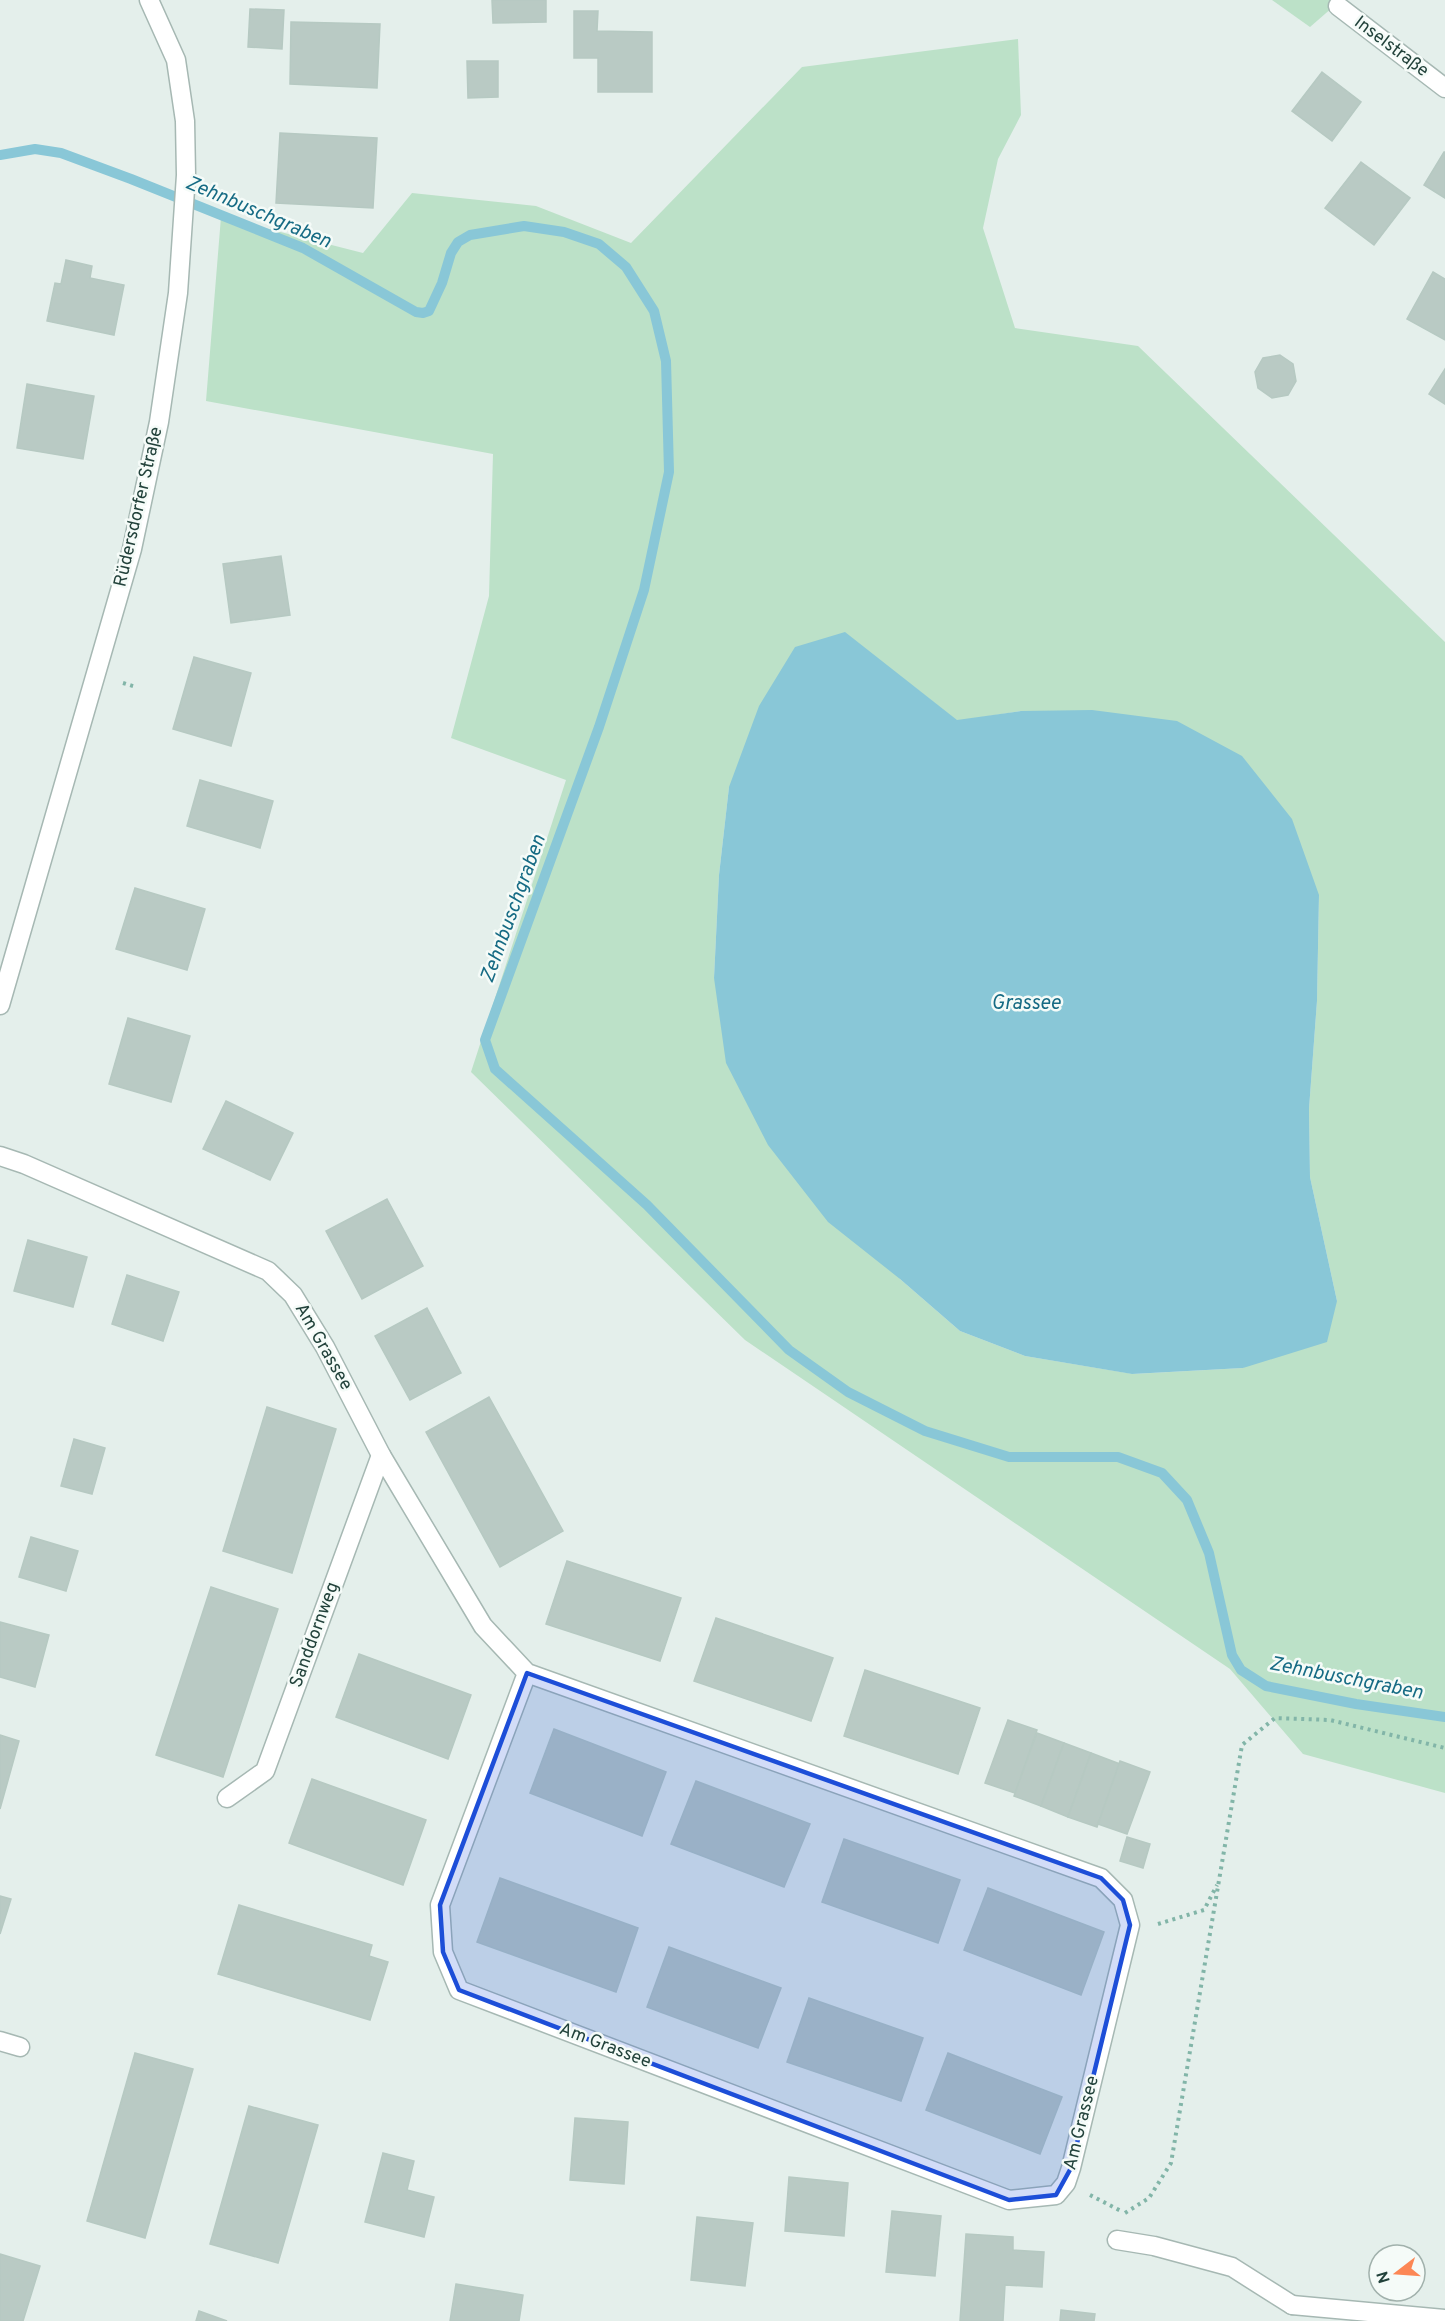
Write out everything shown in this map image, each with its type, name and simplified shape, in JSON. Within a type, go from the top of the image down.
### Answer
[{"type":"street","name":"Rüdersdorfer Straße","points":[[0,1005],[132,549],[159,422],[178,293],[184,225],[185,121],[176,60],[149,0]]},
{"type":"street","name":"Inselstraße","points":[[1338,6],[1445,88]]},
{"type":"street","name":"Am Grassee","points":[[0,1156],[24,1164],[268,1271],[293,1295],[314,1329],[381,1455],[483,1626],[527,1673],[1101,1878],[1123,1900],[1130,1924],[1071,2168],[1065,2183],[1056,2195],[1009,2200],[459,1990],[443,1952],[440,1905],[527,1673]]},
{"type":"street","name":"Sanddornweg","points":[[227,1798],[265,1771],[381,1455]]},
{"type":"street","points":[[0,2041],[20,2047]]},
{"type":"street","points":[[1117,2240],[1154,2246],[1232,2267],[1292,2305],[1445,2319]]},
{"type":"path","points":[[1125,2213],[1149,2198],[1171,2163],[1242,1745],[1275,1718],[1330,1720],[1445,1748]]},
{"type":"path","points":[[1130,1924],[1164,1924],[1204,1910],[1219,1882]]},
{"type":"highlighted area","points":[[527,1673],[1101,1878],[1123,1900],[1130,1925],[1071,2168],[1056,2195],[1009,2200],[459,1990],[443,1952],[440,1905]]},
{"type":"green space","points":[[1272,0],[1341,0],[1310,27]]},
{"type":"green space","points":[[1018,39],[1021,115],[998,159],[983,228],[1015,328],[1138,346],[1445,642],[1445,1793],[1303,1754],[1230,1669],[745,1340],[471,1072],[566,780],[451,738],[489,596],[493,454],[206,401],[221,217],[363,253],[412,193],[536,206],[631,243],[802,67]],"holes":[[[913,686],[957,721],[1021,711],[1319,896],[1317,1001],[1309,1109],[1310,1177],[1337,1301],[1243,1368],[1133,1374],[1025,1356],[960,1331],[900,1279],[714,978],[719,875],[729,787]]]},
{"type":"water","name":"Grassee","points":[[845,632],[957,720],[1021,711],[1092,710],[1177,721],[1242,756],[1292,819],[1319,895],[1317,1001],[1309,1109],[1310,1177],[1337,1301],[1327,1342],[1243,1368],[1132,1374],[1025,1356],[960,1331],[900,1279],[828,1222],[768,1145],[726,1063],[714,978],[719,875],[729,787],[759,706],[795,647]]},
{"type":"building","points":[[492,0],[546,0],[546,22],[493,23]]},
{"type":"building","points":[[250,9],[284,10],[282,49],[248,47]]},
{"type":"building","points":[[574,11],[598,11],[597,31],[652,32],[652,92],[598,92],[598,58],[574,58]]},
{"type":"building","points":[[291,22],[380,24],[377,88],[290,84]]},
{"type":"building","points":[[467,61],[498,61],[498,97],[468,98]]},
{"type":"building","points":[[1322,72],[1361,102],[1332,141],[1292,111]]},
{"type":"building","points":[[280,133],[377,138],[373,208],[276,203]]},
{"type":"building","points":[[1445,152],[1445,198],[1424,185]]},
{"type":"building","points":[[1361,162],[1410,198],[1374,245],[1325,208]]},
{"type":"building","points":[[66,260],[92,266],[90,278],[124,285],[114,335],[47,321],[55,283],[61,284]]},
{"type":"building","points":[[1433,272],[1445,279],[1445,340],[1407,319]]},
{"type":"building","points":[[1280,355],[1293,364],[1296,381],[1288,395],[1272,398],[1258,388],[1255,372],[1263,358]]},
{"type":"building","points":[[1445,369],[1445,404],[1429,394]]},
{"type":"building","points":[[27,384],[94,396],[83,459],[17,448]]},
{"type":"building","points":[[281,556],[290,615],[231,623],[223,564]]},
{"type":"building","points":[[194,657],[251,673],[231,746],[173,729]]},
{"type":"building","points":[[200,780],[273,801],[260,848],[187,826]]},
{"type":"building","points":[[135,888],[205,909],[187,970],[116,949]]},
{"type":"building","points":[[128,1018],[190,1036],[171,1102],[109,1084]]},
{"type":"building","points":[[226,1101],[293,1133],[270,1180],[203,1149]]},
{"type":"building","points":[[387,1199],[423,1266],[362,1299],[326,1231]]},
{"type":"building","points":[[28,1240],[87,1257],[73,1307],[14,1291]]},
{"type":"building","points":[[127,1275],[179,1292],[163,1341],[112,1324]]},
{"type":"building","points":[[427,1308],[461,1373],[410,1400],[375,1336]]},
{"type":"building","points":[[489,1397],[563,1531],[500,1567],[426,1432]]},
{"type":"building","points":[[267,1407],[336,1429],[292,1573],[223,1551]]},
{"type":"building","points":[[74,1439],[105,1448],[92,1494],[61,1486]]},
{"type":"building","points":[[31,1537],[78,1551],[66,1591],[19,1577]]},
{"type":"building","points":[[567,1561],[681,1598],[660,1661],[546,1624]]},
{"type":"building","points":[[211,1587],[278,1609],[223,1777],[156,1755]]},
{"type":"building","points":[[716,1618],[833,1658],[811,1721],[694,1681]]},
{"type":"building","points":[[0,1622],[49,1635],[35,1687],[0,1677]]},
{"type":"building","points":[[359,1654],[471,1695],[448,1759],[336,1717]]},
{"type":"building","points":[[865,1670],[980,1708],[958,1774],[844,1736]]},
{"type":"building","points":[[1008,1720],[1037,1730],[1015,1793],[985,1783]]},
{"type":"building","points":[[554,1729],[666,1772],[642,1836],[530,1793]]},
{"type":"building","points":[[1037,1733],[1064,1743],[1041,1806],[1014,1796]]},
{"type":"building","points":[[0,1735],[19,1741],[0,1809]]},
{"type":"building","points":[[1064,1743],[1091,1753],[1068,1817],[1041,1806]]},
{"type":"building","points":[[1091,1753],[1120,1764],[1097,1827],[1068,1817]]},
{"type":"building","points":[[1120,1761],[1150,1772],[1127,1834],[1098,1824]]},
{"type":"building","points":[[312,1779],[426,1820],[403,1885],[289,1843]]},
{"type":"building","points":[[696,1781],[810,1824],[784,1887],[671,1844]]},
{"type":"building","points":[[1127,1837],[1150,1844],[1143,1868],[1120,1861]]},
{"type":"building","points":[[844,1839],[960,1880],[938,1943],[822,1902]]},
{"type":"building","points":[[500,1878],[638,1928],[616,1992],[477,1942]]},
{"type":"building","points":[[988,1888],[1104,1932],[1081,1995],[964,1950]]},
{"type":"building","points":[[0,1896],[11,1899],[0,1934]]},
{"type":"building","points":[[239,1905],[372,1945],[369,1956],[388,1962],[370,2020],[218,1974]]},
{"type":"building","points":[[669,1947],[781,1988],[758,2048],[647,2007]]},
{"type":"building","points":[[809,1998],[923,2038],[901,2101],[787,2062]]},
{"type":"building","points":[[135,2053],[193,2069],[145,2238],[87,2221]]},
{"type":"building","points":[[948,2053],[1062,2097],[1040,2154],[926,2110]]},
{"type":"building","points":[[249,2106],[318,2125],[278,2263],[210,2244]]},
{"type":"building","points":[[575,2118],[628,2122],[624,2184],[570,2180]]},
{"type":"building","points":[[383,2153],[414,2161],[407,2190],[434,2197],[424,2237],[365,2222]]},
{"type":"building","points":[[789,2177],[848,2183],[844,2236],[785,2231]]},
{"type":"building","points":[[892,2211],[941,2216],[935,2276],[886,2272]]},
{"type":"building","points":[[697,2217],[753,2223],[745,2286],[691,2280]]},
{"type":"building","points":[[966,2234],[1013,2237],[1013,2250],[1044,2252],[1042,2287],[1005,2285],[1003,2321],[960,2321]]},
{"type":"building","points":[[0,2254],[40,2266],[23,2321],[0,2321]]},
{"type":"building","points":[[456,2284],[523,2295],[519,2321],[450,2321]]},
{"type":"building","points":[[1061,2310],[1095,2314],[1094,2321],[1060,2321]]},
{"type":"building","points":[[199,2311],[227,2321],[196,2321]]},
{"type":"waterway","name":"Zehnbuschgraben","points":[[0,155],[35,149],[61,153],[131,179],[303,248],[416,312],[429,311],[442,283],[451,253],[458,242],[470,235],[524,226],[564,232],[599,244],[626,267],[654,311],[666,361],[669,472],[644,590],[599,727],[485,1040],[495,1069],[647,1205],[789,1350],[848,1392],[925,1431],[1009,1457],[1118,1457],[1162,1473],[1187,1500],[1209,1553],[1232,1655],[1241,1670],[1266,1686],[1356,1704],[1445,1717]]}]
